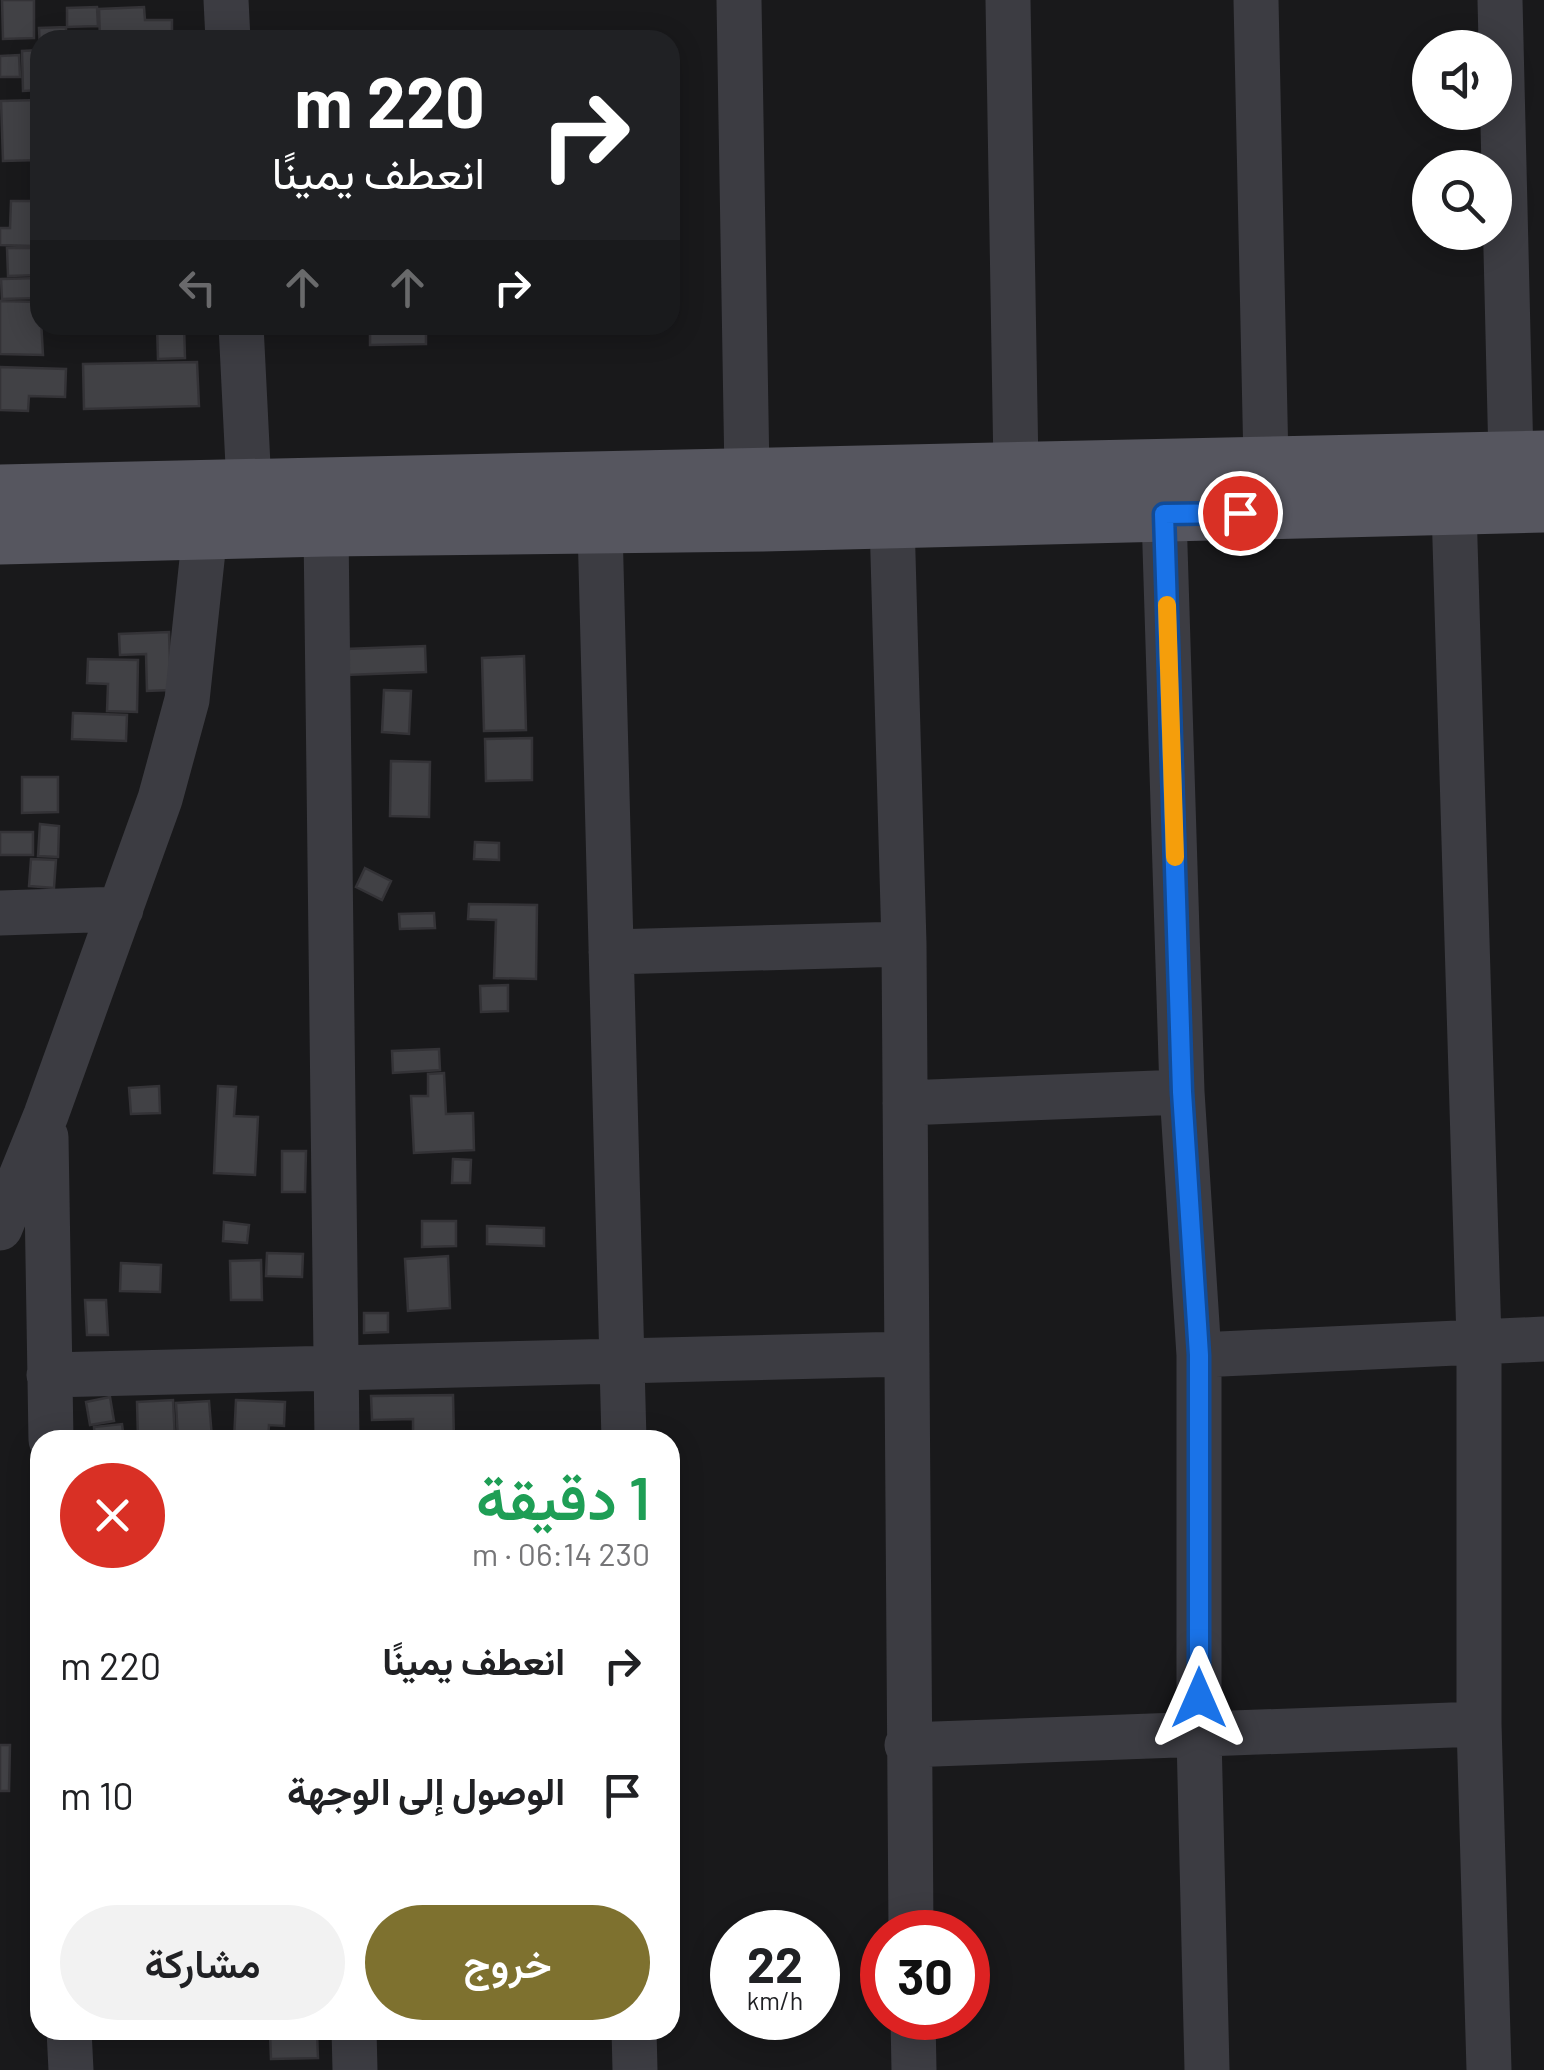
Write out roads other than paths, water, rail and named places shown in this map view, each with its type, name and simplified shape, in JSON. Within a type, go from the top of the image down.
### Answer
[{"type":"main road","points":[[0,492],[1528,458]]},
{"type":"main road","points":[[0,537],[1544,505]]},
{"type":"street","points":[[226,0],[228,30]]},
{"type":"street","points":[[739,0],[747,475]]},
{"type":"street","points":[[1008,0],[1016,469]]},
{"type":"street","points":[[1256,0],[1266,463]]},
{"type":"street","points":[[1500,0],[1528,458]]},
{"type":"street","points":[[241,335],[249,486]]},
{"type":"street","points":[[1454,508],[1480,1340],[1479,1724],[1489,2070]]},
{"type":"street","points":[[1164,514],[1182,1092],[1199,1355],[1199,1736],[1208,2070]]},
{"type":"street","points":[[892,520],[904,944],[911,1910]]},
{"type":"street","points":[[600,527],[624,1430]]},
{"type":"street","points":[[326,528],[337,1430]]},
{"type":"street","points":[[0,1228],[46,1114],[160,799],[187,700],[205,532]]},
{"type":"street","points":[[0,913],[121,909]]},
{"type":"street","points":[[611,952],[904,944]]},
{"type":"street","points":[[905,1104],[1182,1092]]},
{"type":"street","points":[[46,1114],[51,1430]]},
{"type":"street","points":[[1199,1355],[1544,1339]]},
{"type":"street","points":[[49,1375],[906,1354]]},
{"type":"street","points":[[907,1745],[1479,1724]]},
{"type":"street","points":[[69,2040],[70,2070]]},
{"type":"street","points":[[354,2040],[355,2070]]},
{"type":"street","points":[[634,2040],[635,2070]]},
{"type":"street","points":[[913,2040],[914,2070]]}]
